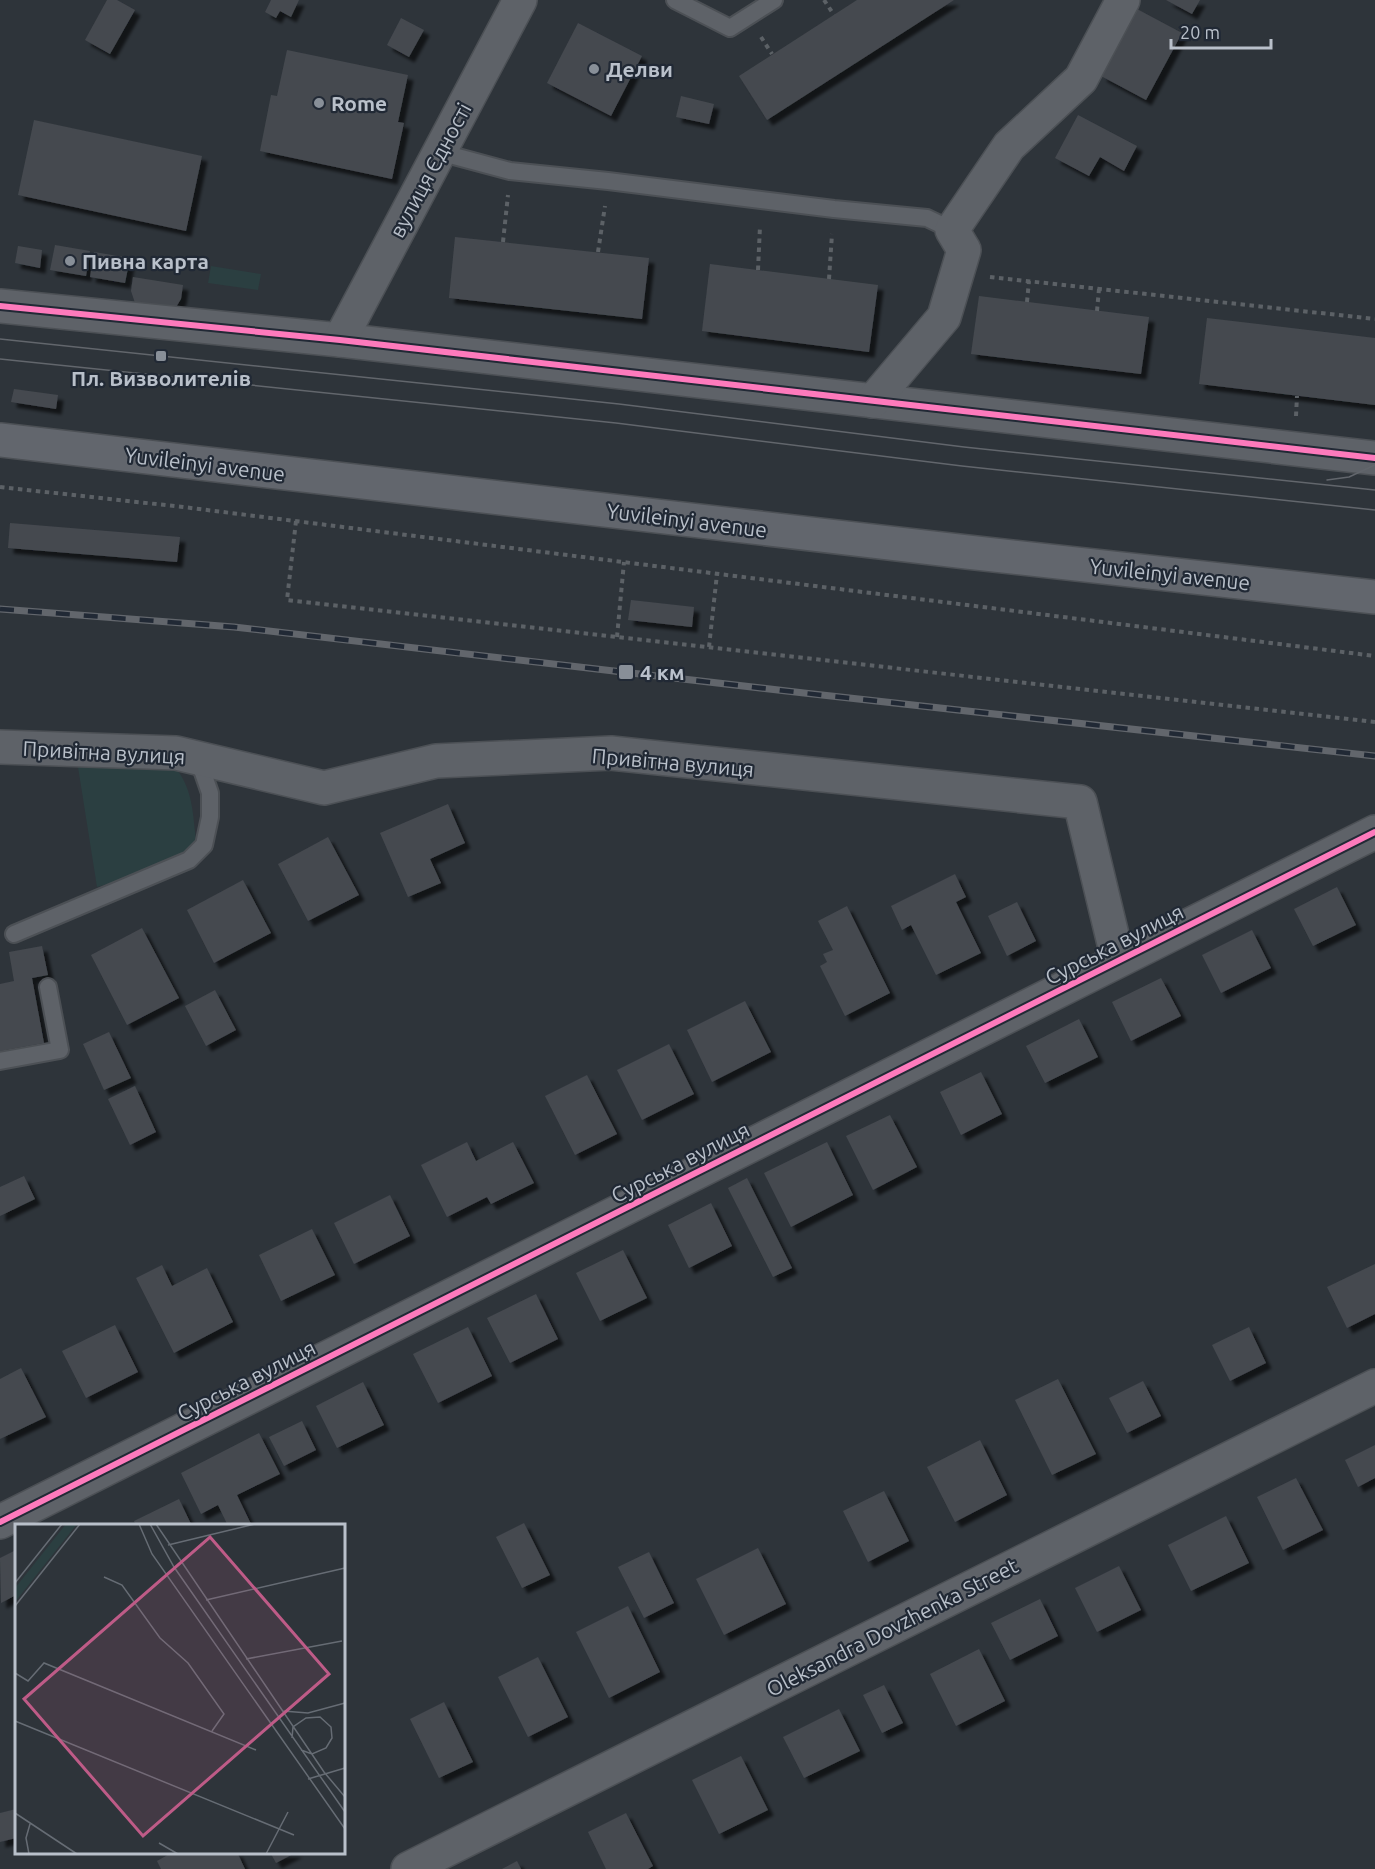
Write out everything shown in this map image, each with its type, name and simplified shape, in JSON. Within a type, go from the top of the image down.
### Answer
[{"type":"main road","name":"Yuvileinyi avenue","points":[[0,440],[1375,597]]},
{"type":"street","name":"вулиця Єдності","points":[[340,340],[520,0]]},
{"type":"street","points":[[873,401],[944,317],[964,250],[952,230],[1009,146],[1082,79],[1123,0]]},
{"type":"street","points":[[0,306],[340,340],[873,401],[1368,451]]},
{"type":"street","name":"Привітна вулиця","points":[[0,747],[176,753],[324,788],[436,761],[611,753],[1080,802],[1118,960]]},
{"type":"street","name":"Сурська вулиця","points":[[0,1522],[1375,832]]},
{"type":"street","name":"Oleksandra Dovzhenka Street","points":[[408,1869],[1375,1386]]},
{"type":"lane","points":[[675,0],[730,28],[774,0]]},
{"type":"lane","points":[[439,152],[510,171],[927,218],[952,230]]},
{"type":"lane","points":[[14,934],[189,861],[204,845],[210,817],[210,793],[201,767],[176,753]]},
{"type":"lane","points":[[0,1061],[60,1050],[48,987]]},
{"type":"path","points":[[824,0],[834,15]]},
{"type":"path","points":[[503,242],[510,171]]},
{"type":"path","points":[[598,252],[608,181]]},
{"type":"path","points":[[758,270],[762,200]]},
{"type":"path","points":[[829,279],[834,209]]},
{"type":"path","points":[[957,274],[1375,319]]},
{"type":"path","points":[[1027,302],[1029,281]]},
{"type":"path","points":[[1097,310],[1099,289]]},
{"type":"path","points":[[0,487],[296,521],[1375,656]]},
{"type":"path","points":[[296,521],[287,600],[1375,722]]},
{"type":"path","points":[[617,637],[624,562]]},
{"type":"path","points":[[709,647],[717,574]]},
{"type":"green space","points":[[211,266],[261,274],[258,290],[208,283]]},
{"type":"green space","points":[[133,766],[178,771],[187,787],[196,840],[184,853],[128,878],[97,887],[78,767]]},
{"type":"building","points":[[107,0],[117,0],[135,10],[110,54],[85,40]]},
{"type":"building","points":[[271,0],[299,0],[291,17],[280,11],[276,18],[265,12]]},
{"type":"building","points":[[857,0],[954,0],[767,120],[739,76]]},
{"type":"building","points":[[1166,0],[1200,0],[1192,14]]},
{"type":"building","points":[[1137,9],[1182,33],[1146,100],[1101,76]]},
{"type":"building","points":[[401,18],[424,30],[409,57],[387,45]]},
{"type":"building","name":"Делви","points":[[578,23],[642,56],[611,116],[547,83]]},
{"type":"building","points":[[287,50],[408,75],[398,122],[404,123],[392,179],[260,151],[271,95],[277,96]]},
{"type":"building","points":[[681,96],[714,104],[709,124],[676,117]]},
{"type":"building","points":[[1078,115],[1137,146],[1124,171],[1100,157],[1089,176],[1055,158]]},
{"type":"building","points":[[34,120],[202,156],[186,231],[18,195]]},
{"type":"building","points":[[455,237],[649,258],[642,319],[449,298]]},
{"type":"building","name":"Пивна карта","points":[[55,245],[90,251],[86,276],[50,270]]},
{"type":"building","points":[[18,246],[42,250],[40,268],[15,263]]},
{"type":"building","points":[[94,252],[130,258],[125,283],[90,277]]},
{"type":"building","points":[[710,264],[878,285],[869,352],[702,331]]},
{"type":"building","points":[[133,277],[183,285],[181,299],[173,312],[136,306],[131,291]]},
{"type":"building","points":[[979,296],[1149,317],[1141,374],[971,354]]},
{"type":"building","points":[[1207,318],[1375,338],[1375,405],[1199,384]]},
{"type":"building","points":[[14,389],[58,395],[56,409],[11,402]]},
{"type":"building","points":[[10,523],[180,537],[177,562],[8,548]]},
{"type":"building","points":[[631,600],[694,607],[692,627],[628,620]]},
{"type":"building","points":[[448,804],[465,843],[430,859],[441,883],[408,897],[380,833]]},
{"type":"building","points":[[328,837],[359,895],[308,921],[278,864]]},
{"type":"building","points":[[955,874],[966,897],[956,902],[981,953],[936,975],[911,925],[902,930],[891,906]]},
{"type":"building","points":[[243,880],[271,933],[214,963],[187,910]]},
{"type":"building","points":[[1337,887],[1356,925],[1313,946],[1294,909]]},
{"type":"building","points":[[1017,902],[1036,941],[1007,956],[988,916]]},
{"type":"building","points":[[847,906],[890,993],[845,1016],[820,966],[827,962],[823,954],[833,950],[818,921]]},
{"type":"building","points":[[142,928],[179,998],[127,1025],[91,955]]},
{"type":"building","points":[[1252,930],[1271,968],[1221,993],[1202,955]]},
{"type":"building","points":[[42,946],[48,975],[32,978],[44,1043],[0,1051],[0,984],[14,981],[9,952]]},
{"type":"building","points":[[1161,978],[1181,1016],[1131,1041],[1112,1002]]},
{"type":"building","points":[[215,990],[236,1030],[206,1046],[185,1006]]},
{"type":"building","points":[[745,1001],[771,1052],[712,1082],[687,1030]]},
{"type":"building","points":[[1079,1019],[1098,1057],[1045,1083],[1026,1046]]},
{"type":"building","points":[[109,1032],[131,1078],[104,1090],[83,1044]]},
{"type":"building","points":[[669,1044],[694,1094],[642,1120],[617,1070]]},
{"type":"building","points":[[981,1072],[1002,1114],[961,1135],[940,1092]]},
{"type":"building","points":[[587,1075],[617,1134],[575,1155],[545,1096]]},
{"type":"building","points":[[135,1086],[156,1132],[130,1145],[108,1099]]},
{"type":"building","points":[[890,1115],[917,1167],[873,1190],[846,1136]]},
{"type":"building","points":[[467,1142],[476,1161],[513,1142],[534,1183],[491,1204],[487,1197],[447,1217],[421,1165]]},
{"type":"building","points":[[827,1142],[853,1195],[791,1227],[764,1173]]},
{"type":"building","points":[[24,1176],[35,1199],[0,1216],[0,1187]]},
{"type":"building","points":[[747,1178],[792,1268],[773,1277],[728,1188]]},
{"type":"building","points":[[390,1195],[410,1236],[354,1264],[334,1223]]},
{"type":"building","points":[[711,1203],[732,1246],[689,1268],[668,1225]]},
{"type":"building","points":[[312,1229],[335,1275],[281,1301],[259,1255]]},
{"type":"building","points":[[623,1250],[647,1298],[600,1321],[576,1273]]},
{"type":"building","points":[[1375,1264],[1375,1314],[1347,1328],[1327,1287]]},
{"type":"building","points":[[162,1265],[172,1286],[207,1268],[233,1322],[174,1353],[136,1278]]},
{"type":"building","points":[[536,1294],[558,1339],[510,1363],[487,1318]]},
{"type":"building","points":[[115,1325],[138,1372],[86,1398],[62,1351]]},
{"type":"building","points":[[468,1327],[492,1376],[438,1403],[413,1354]]},
{"type":"building","points":[[1249,1327],[1266,1363],[1230,1381],[1212,1345]]},
{"type":"building","points":[[21,1368],[46,1417],[0,1439],[0,1379]]},
{"type":"building","points":[[1058,1379],[1096,1454],[1052,1475],[1015,1400]]},
{"type":"building","points":[[1143,1381],[1161,1416],[1127,1433],[1109,1398]]},
{"type":"building","points":[[363,1382],[384,1425],[337,1448],[316,1406]]},
{"type":"building","points":[[302,1421],[316,1450],[284,1466],[269,1437]]},
{"type":"building","points":[[259,1433],[280,1474],[237,1495],[251,1524],[227,1524],[218,1505],[201,1514],[181,1473]]},
{"type":"building","points":[[980,1440],[1007,1495],[955,1522],[927,1467]]},
{"type":"building","points":[[1375,1445],[1375,1478],[1358,1487],[1345,1460]]},
{"type":"building","points":[[1296,1478],[1323,1530],[1283,1550],[1257,1497]]},
{"type":"building","points":[[884,1491],[909,1541],[868,1562],[843,1511]]},
{"type":"building","points":[[179,1499],[191,1524],[135,1524],[134,1521]]},
{"type":"building","points":[[1226,1516],[1249,1563],[1191,1591],[1168,1545]]},
{"type":"building","points":[[524,1523],[550,1575],[522,1588],[496,1537]]},
{"type":"building","points":[[758,1548],[786,1604],[724,1635],[696,1579]]},
{"type":"building","points":[[15,1550],[15,1596],[1,1603],[0,1558]]},
{"type":"building","points":[[649,1552],[674,1603],[644,1618],[618,1567]]},
{"type":"building","points":[[1119,1566],[1141,1610],[1097,1632],[1075,1588]]},
{"type":"building","points":[[1040,1599],[1058,1636],[1010,1660],[991,1623]]},
{"type":"building","points":[[628,1606],[660,1672],[609,1698],[576,1632]]},
{"type":"building","points":[[979,1649],[1005,1701],[956,1726],[930,1674]]},
{"type":"building","points":[[538,1657],[568,1717],[528,1737],[498,1677]]},
{"type":"building","points":[[884,1685],[903,1723],[882,1733],[863,1695]]},
{"type":"building","points":[[444,1702],[473,1762],[439,1778],[410,1719]]},
{"type":"building","points":[[839,1709],[860,1751],[804,1778],[783,1737]]},
{"type":"building","points":[[741,1756],[768,1810],[719,1834],[692,1780]]},
{"type":"building","points":[[15,1809],[15,1838],[0,1842],[0,1813]]},
{"type":"building","points":[[626,1813],[653,1866],[648,1869],[606,1869],[588,1832]]},
{"type":"building","points":[[169,1854],[238,1854],[245,1869],[161,1869],[157,1861]]},
{"type":"building","points":[[271,1854],[293,1854],[276,1863]]},
{"type":"building","points":[[517,1861],[521,1869],[502,1869]]},
{"type":"tram line","points":[[0,339],[619,404],[964,447],[1375,490]]},
{"type":"tram line","points":[[0,359],[616,423],[962,466],[1375,510]]},
{"type":"tram line","points":[[1327,480],[1349,477],[1375,465]]},
{"type":"railway","points":[[0,609],[234,627],[1375,756]]},
{"type":"cycle path","points":[[0,306],[340,340],[1375,458]]},
{"type":"cycle path","points":[[0,1522],[1375,832]]},
{"type":"place","name":"Делви","points":[[594,69]]},
{"type":"place","name":"Rome","points":[[319,103]]},
{"type":"place","name":"Пивна карта","points":[[70,261]]},
{"type":"place","name":"Пл. Визволителів","points":[[161,356]]},
{"type":"place","name":"4 км","points":[[626,672]]}]
